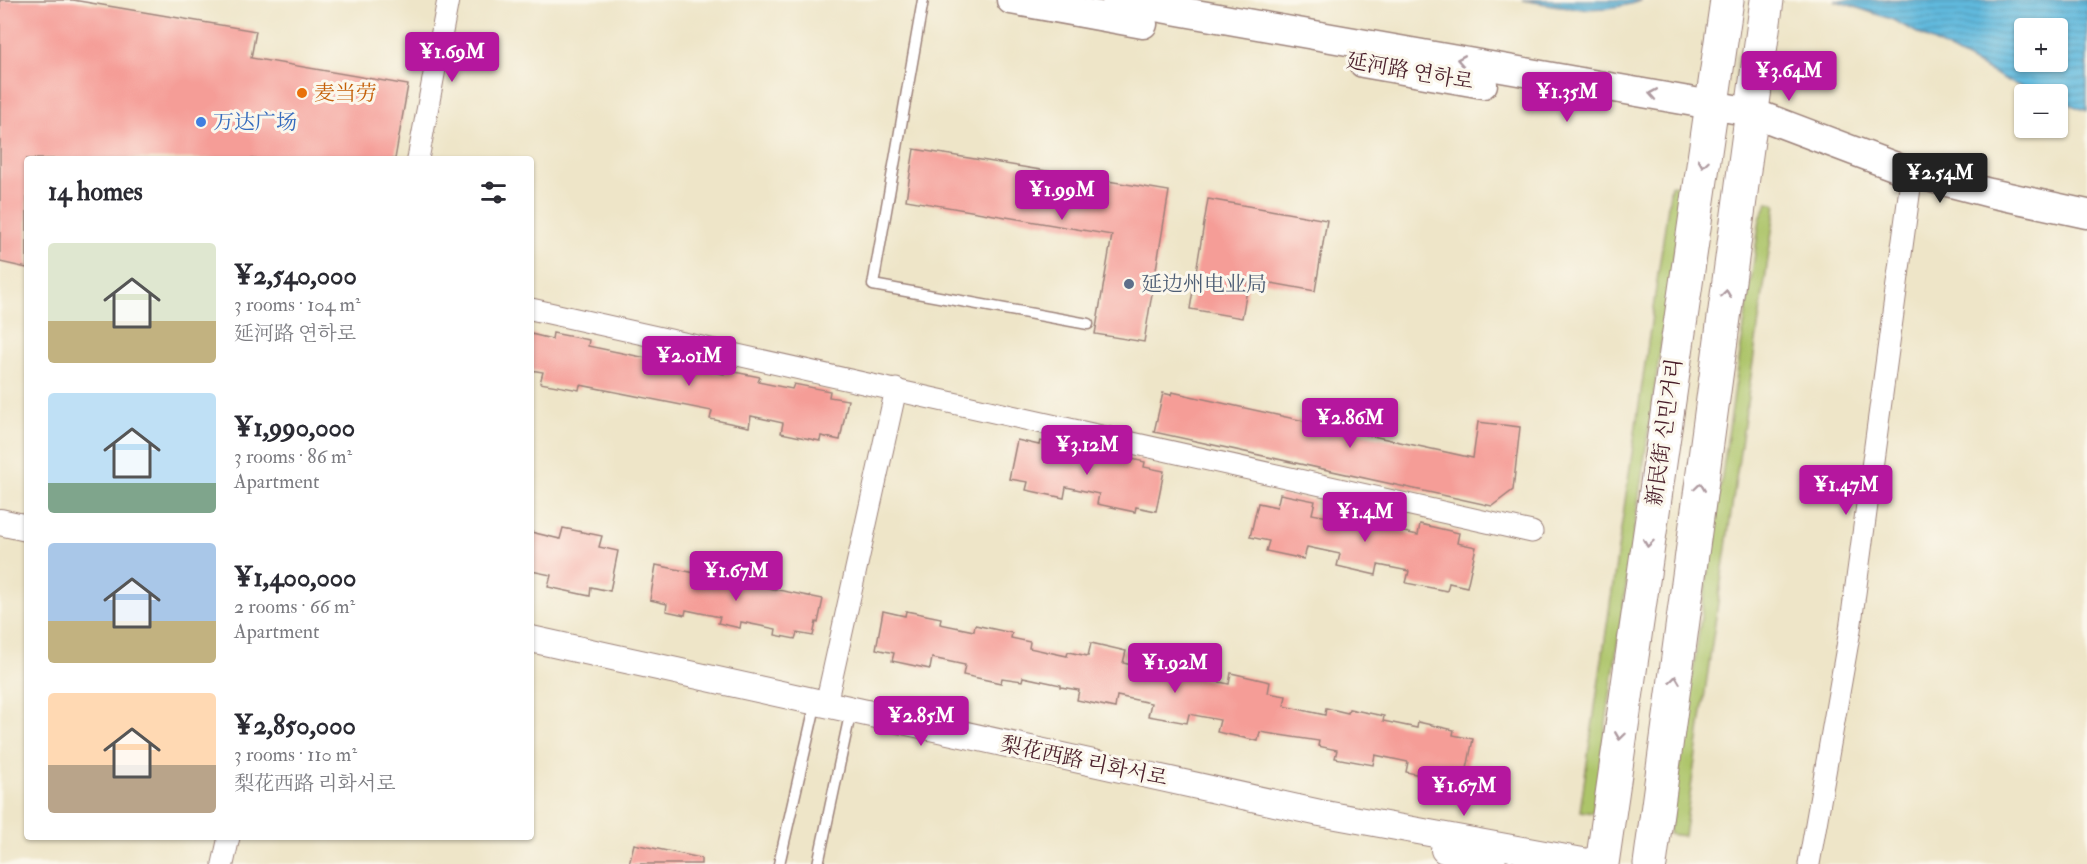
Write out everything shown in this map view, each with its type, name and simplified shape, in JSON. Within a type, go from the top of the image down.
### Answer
[{"type":"highway","name":"新民街 신민거리","points":[[1651,853],[1767,0]]},
{"type":"highway","name":"新民街 신민거리","points":[[1600,864],[1724,15]]},
{"type":"main road","name":"延河路 연하로","points":[[1011,0],[1750,121],[1811,135],[1912,173],[2087,214]]},
{"type":"main road","name":"延河路 연하로","points":[[1116,0],[1710,114]]},
{"type":"street","points":[[419,156],[448,0]]},
{"type":"street","points":[[1809,864],[1850,630],[1912,173]]},
{"type":"street","points":[[534,310],[1532,532]]},
{"type":"street","points":[[821,703],[896,389]]},
{"type":"street","points":[[0,522],[24,527]]},
{"type":"street","name":"梨花西路 리화서로","points":[[534,640],[1320,813],[1600,864]]},
{"type":"street","name":"梨花西路 리화서로","points":[[1320,813],[1493,864]]},
{"type":"street","points":[[223,864],[228,840]]},
{"type":"lane","points":[[923,0],[873,285],[1088,324]]},
{"type":"lane","points":[[779,864],[821,703]]},
{"type":"lane","points":[[818,864],[851,710]]},
{"type":"green space","points":[[1671,185],[1684,186],[1593,813],[1580,811]]},
{"type":"green space","points":[[1768,202],[1776,204],[1684,836],[1669,834],[1760,219]]},
{"type":"water","points":[[1523,0],[1642,0],[1614,7],[1583,8]]},
{"type":"water","points":[[1834,0],[2087,0],[2087,111],[2068,104],[2068,84],[2014,84],[1891,19]]},
{"type":"building","name":"万达广场","points":[[0,0],[73,0],[256,31],[251,58],[408,85],[396,156],[24,156],[24,267],[0,262]]},
{"type":"building","name":"延边州电业局","points":[[914,149],[1169,191],[1144,342],[1095,334],[1112,235],[906,200]]},
{"type":"building","points":[[1208,199],[1327,220],[1315,291],[1249,279],[1242,318],[1190,309]]},
{"type":"building","points":[[553,333],[589,340],[588,346],[724,374],[724,370],[760,377],[758,382],[792,389],[794,384],[830,391],[829,397],[848,400],[840,440],[821,436],[820,441],[781,433],[783,423],[751,416],[749,427],[710,419],[712,411],[580,385],[579,390],[540,383],[543,372],[534,370],[534,335],[552,339]]},
{"type":"building","points":[[1172,392],[1473,458],[1478,422],[1520,427],[1513,490],[1492,506],[1154,432],[1163,393],[1171,395]]},
{"type":"building","points":[[1017,440],[1039,445],[1040,441],[1075,447],[1074,453],[1108,460],[1109,454],[1145,462],[1144,467],[1164,471],[1156,511],[1136,507],[1135,512],[1097,504],[1099,494],[1066,487],[1064,498],[1026,490],[1028,482],[1009,479]]},
{"type":"building","points":[[1280,494],[1315,501],[1312,514],[1348,521],[1351,509],[1388,517],[1385,528],[1418,535],[1420,524],[1459,533],[1457,543],[1476,547],[1467,587],[1449,583],[1447,591],[1406,583],[1409,571],[1378,565],[1376,575],[1337,566],[1340,554],[1307,547],[1304,559],[1266,551],[1269,541],[1250,537],[1258,503],[1277,507]]},
{"type":"building","points":[[563,528],[602,536],[599,547],[618,551],[610,591],[591,587],[590,596],[548,587],[551,575],[534,572],[534,533],[560,539]]},
{"type":"building","points":[[656,565],[823,599],[813,636],[797,633],[795,639],[775,635],[776,629],[741,622],[740,628],[718,623],[720,617],[686,610],[685,615],[666,611],[667,604],[650,600]]},
{"type":"building","points":[[883,611],[905,616],[906,611],[941,618],[940,624],[974,631],[975,625],[1012,633],[1011,638],[1030,642],[1029,648],[1067,656],[1068,652],[1088,656],[1091,643],[1126,651],[1123,663],[1159,671],[1161,658],[1198,666],[1196,677],[1229,684],[1231,673],[1270,682],[1268,693],[1286,696],[1284,706],[1325,715],[1326,708],[1348,713],[1349,709],[1384,716],[1383,721],[1417,728],[1418,722],[1454,730],[1453,735],[1473,739],[1465,779],[1445,775],[1444,780],[1406,772],[1408,762],[1375,755],[1373,765],[1335,758],[1337,750],[1318,746],[1319,741],[1260,732],[1258,741],[1217,732],[1220,720],[1189,714],[1187,723],[1148,716],[1151,703],[1117,696],[1115,708],[1077,700],[1079,690],[1061,687],[1061,685],[1023,677],[1022,681],[1002,678],[1001,683],[963,675],[965,665],[932,658],[930,669],[892,661],[894,653],[876,649]]},
{"type":"building","points":[[634,844],[701,858],[701,864],[629,864]]},
{"type":"place","name":"麦当劳","points":[[302,93]]},
{"type":"place","name":"万达广场","points":[[201,122]]},
{"type":"place","name":"延边州电业局","points":[[1129,284]]}]
